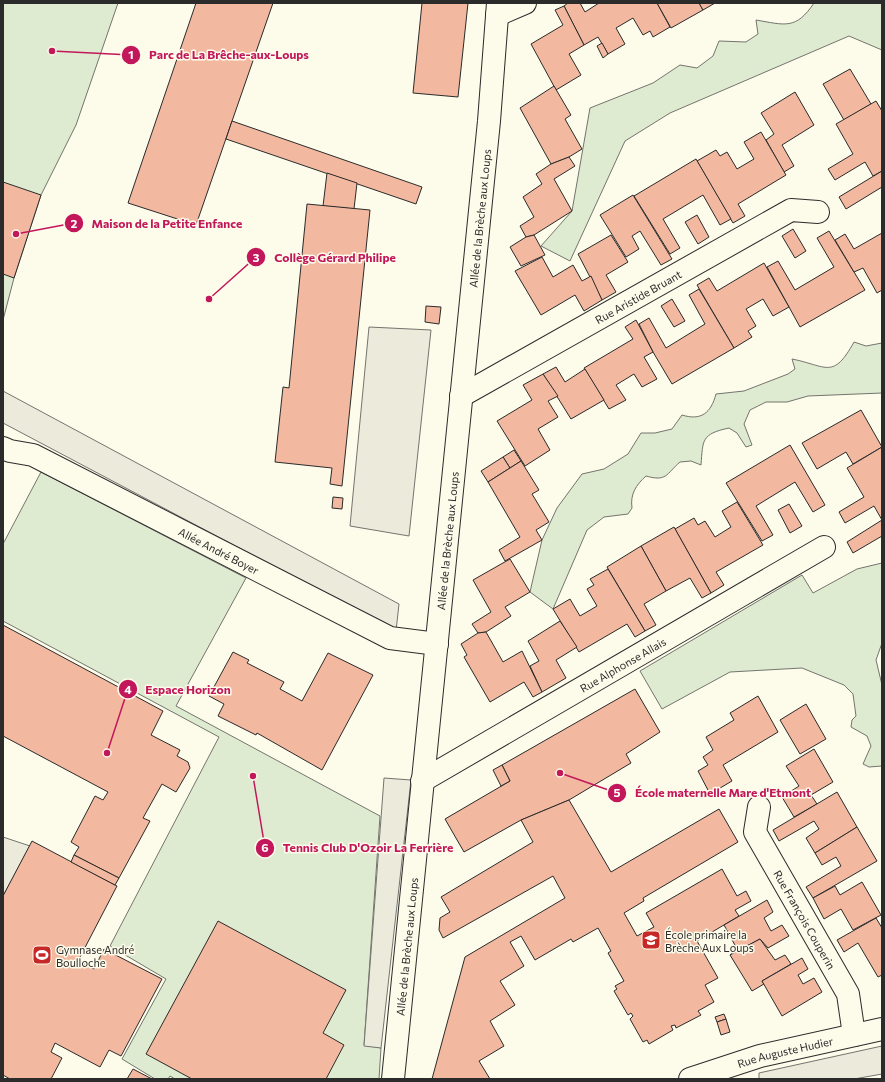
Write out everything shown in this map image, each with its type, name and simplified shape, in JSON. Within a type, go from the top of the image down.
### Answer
[{"type":"street","points":[[497,9],[525,3]]},
{"type":"street","name":"Allée de la Brèche aux Loups","points":[[393,1079],[489,121],[497,9]]},
{"type":"street","name":"Rue Aristide Bruant","points":[[462,396],[791,210],[818,212]]},
{"type":"street","name":"Allée André Boyer","points":[[3,448],[10,451],[34,455],[390,638],[437,644]]},
{"type":"street","name":"Rue Alphonse Allais","points":[[422,781],[824,547]]},
{"type":"street","name":"Rue François Couperin","points":[[759,807],[755,832],[848,994],[854,1035]]},
{"type":"street","name":"Rue Auguste Hudier","points":[[690,1079],[710,1071],[760,1056],[882,1029]]},
{"type":"green space","points":[[3,3],[118,3],[76,125],[41,195],[14,278],[3,320]]},
{"type":"green space","points":[[814,3],[882,3],[882,50],[849,36],[670,113],[625,141],[570,261],[541,246],[572,211],[590,108],[653,83],[680,65],[697,68],[713,56],[719,41],[746,42],[758,34],[756,20],[789,24],[801,18],[808,12]]},
{"type":"green space","points":[[854,342],[866,346],[882,343],[882,393],[808,396],[787,402],[766,402],[750,410],[744,424],[752,445],[746,447],[737,433],[729,428],[720,430],[705,439],[702,450],[701,465],[691,461],[680,462],[666,476],[653,478],[646,476],[634,490],[632,508],[628,514],[604,517],[587,530],[553,609],[530,592],[542,540],[557,508],[582,474],[604,469],[628,454],[641,433],[655,433],[672,429],[682,415],[695,417],[704,414],[708,411],[714,401],[716,394],[744,391],[788,374],[795,369],[792,359],[821,367],[834,366],[847,354]]},
{"type":"green space","points":[[41,472],[246,578],[176,706],[380,816],[364,1045],[381,1048],[379,1079],[175,1079],[170,1076],[168,1079],[155,1079],[122,1059],[166,979],[110,946],[219,737],[3,621],[3,544]]},
{"type":"green space","points":[[882,563],[882,643],[876,660],[882,685],[882,766],[869,767],[863,764],[871,746],[867,736],[851,727],[852,720],[856,716],[853,694],[844,685],[802,668],[730,672],[662,709],[640,671],[802,575],[813,593],[857,569]]},
{"type":"shaded area","points":[[369,327],[431,330],[409,536],[350,526]]},
{"type":"shaded area","points":[[3,391],[399,604],[396,631],[3,423]]},
{"type":"shaded area","points":[[384,778],[411,780],[381,1048],[364,1046]]},
{"type":"shaded area","points":[[3,837],[30,846],[3,896]]},
{"type":"shaded area","points":[[882,1046],[882,1074],[854,1079],[759,1079],[759,1073]]},
{"type":"building","points":[[196,3],[273,3],[196,225],[128,203]]},
{"type":"building","points":[[422,3],[468,3],[458,97],[413,93]]},
{"type":"building","points":[[568,3],[580,3],[585,12],[599,3],[657,3],[670,27],[653,37],[650,31],[643,35],[633,18],[616,28],[625,44],[608,54],[598,37],[584,45],[564,6]]},
{"type":"building","points":[[657,3],[699,3],[703,10],[671,28]]},
{"type":"building","points":[[699,3],[715,3],[703,10]]},
{"type":"building","points":[[564,6],[584,45],[569,54],[581,75],[556,90],[531,44],[563,25],[555,10]]},
{"type":"building","points":[[602,43],[608,54],[603,58],[597,46]]},
{"type":"building","points":[[850,69],[871,104],[844,120],[823,84]]},
{"type":"building","points":[[554,86],[571,115],[565,119],[582,149],[569,157],[551,164],[520,108]]},
{"type":"building","points":[[795,92],[814,125],[782,145],[794,166],[784,172],[766,140],[774,134],[761,113]]},
{"type":"building","points":[[876,101],[882,111],[882,171],[873,176],[865,162],[835,180],[828,169],[853,154],[836,124]]},
{"type":"building","points":[[232,121],[422,187],[416,204],[226,139]]},
{"type":"building","points":[[761,132],[786,175],[738,204],[745,216],[733,223],[697,161],[716,150],[720,156],[727,152],[737,169],[754,159],[744,142]]},
{"type":"building","points":[[569,157],[575,166],[554,179],[572,211],[534,235],[526,237],[520,226],[534,217],[523,197],[542,184],[536,174],[551,164]]},
{"type":"building","points":[[696,159],[731,219],[720,225],[703,195],[663,219],[680,248],[670,254],[634,196]]},
{"type":"building","points":[[882,171],[882,187],[846,209],[839,197]]},
{"type":"building","points":[[327,173],[357,183],[354,209],[323,206]]},
{"type":"building","points":[[3,182],[41,195],[14,278],[3,274]]},
{"type":"building","points":[[633,195],[672,259],[661,265],[640,231],[632,236],[639,249],[626,257],[600,215]]},
{"type":"building","points":[[307,204],[370,210],[342,486],[330,484],[332,468],[275,462],[283,387],[289,388]]},
{"type":"building","points":[[697,215],[709,237],[698,244],[685,222]]},
{"type":"building","points":[[793,229],[806,251],[795,258],[782,236]]},
{"type":"building","points":[[829,231],[865,290],[800,327],[767,267],[778,261],[795,290],[834,267],[817,238]]},
{"type":"building","points":[[882,233],[882,290],[877,293],[863,268],[854,272],[835,240],[845,234],[854,249]]},
{"type":"building","points":[[534,235],[545,255],[521,266],[510,247],[526,237]]},
{"type":"building","points":[[611,235],[628,262],[606,275],[616,292],[602,300],[578,254]]},
{"type":"building","points":[[542,257],[553,277],[573,265],[582,281],[591,276],[602,300],[584,311],[575,295],[541,315],[515,271]]},
{"type":"building","points":[[764,263],[789,307],[773,316],[763,299],[746,309],[756,326],[748,331],[752,337],[734,348],[697,285],[709,278],[717,291]]},
{"type":"building","points":[[699,289],[734,348],[672,384],[653,352],[639,324],[649,318],[666,348],[705,324],[689,295]]},
{"type":"building","points":[[672,299],[685,321],[674,327],[661,306]]},
{"type":"building","points":[[426,306],[441,307],[439,324],[425,322]]},
{"type":"building","points":[[636,320],[653,352],[644,357],[657,379],[642,387],[634,374],[616,385],[626,400],[609,409],[584,368],[633,339],[625,327]]},
{"type":"building","points":[[556,367],[565,382],[585,369],[604,400],[571,419],[543,374]]},
{"type":"building","points":[[543,374],[558,396],[548,401],[558,417],[538,429],[550,450],[525,466],[497,421],[532,400],[523,385]]},
{"type":"building","points":[[861,410],[882,447],[853,464],[846,452],[817,469],[802,443]]},
{"type":"building","points":[[790,445],[825,505],[813,512],[795,482],[756,506],[773,535],[762,541],[726,483]]},
{"type":"building","points":[[882,447],[882,520],[874,506],[845,523],[839,512],[864,497],[847,468]]},
{"type":"building","points":[[514,450],[521,461],[510,468],[503,457]]},
{"type":"building","points":[[503,457],[510,468],[488,482],[481,471]]},
{"type":"building","points":[[521,461],[539,490],[532,494],[549,522],[536,530],[542,540],[505,561],[499,550],[520,537],[488,482]]},
{"type":"building","points":[[333,497],[343,498],[342,509],[332,508]]},
{"type":"building","points":[[737,502],[763,545],[716,572],[724,585],[711,593],[675,529],[694,518],[698,525],[705,521],[715,537],[731,527],[722,511]]},
{"type":"building","points":[[789,504],[802,526],[790,533],[778,510]]},
{"type":"building","points":[[882,520],[882,536],[853,553],[847,542]]},
{"type":"building","points":[[674,527],[711,593],[702,598],[690,578],[666,591],[641,546]]},
{"type":"building","points":[[641,546],[666,591],[644,604],[656,625],[645,631],[607,567]]},
{"type":"building","points":[[510,559],[530,592],[505,607],[511,616],[486,632],[478,633],[472,624],[491,612],[473,580]]},
{"type":"building","points":[[608,569],[645,631],[635,637],[627,624],[579,652],[553,609],[570,599],[580,616],[597,606],[587,589],[594,585],[590,579]]},
{"type":"building","points":[[560,621],[577,647],[556,660],[566,678],[542,692],[530,666],[539,661],[528,641]]},
{"type":"building","points":[[3,625],[163,711],[151,735],[180,750],[177,756],[188,762],[190,768],[176,792],[162,784],[143,818],[150,821],[119,878],[74,855],[79,847],[71,842],[95,796],[103,800],[108,792],[3,736]]},
{"type":"building","points":[[486,632],[503,662],[522,651],[542,692],[533,697],[524,682],[490,702],[464,657],[467,655],[461,644],[478,633]]},
{"type":"building","points":[[233,652],[249,660],[247,663],[284,682],[280,689],[302,701],[328,653],[373,675],[322,770],[257,733],[256,735],[218,716],[224,704],[209,696]]},
{"type":"building","points":[[635,689],[660,732],[626,754],[631,763],[569,800],[521,820],[464,852],[445,819],[510,781],[502,765]]},
{"type":"building","points":[[758,696],[778,732],[723,765],[732,781],[710,794],[698,771],[708,765],[703,757],[713,750],[706,737],[734,720],[730,713]]},
{"type":"building","points":[[806,704],[826,739],[800,754],[780,720]]},
{"type":"building","points":[[814,749],[833,782],[811,795],[817,804],[794,817],[782,797],[799,786],[786,766]]},
{"type":"building","points":[[502,765],[510,781],[501,786],[493,770]]},
{"type":"building","points":[[837,792],[857,827],[815,853],[806,838],[819,829],[814,821],[779,841],[773,830]]},
{"type":"building","name":"École primaire la Brèche Aux Loups","points":[[569,800],[611,872],[719,809],[738,842],[643,898],[644,901],[624,913],[637,936],[654,927],[646,913],[722,869],[737,896],[746,891],[751,901],[735,910],[739,916],[697,941],[718,978],[705,985],[714,1002],[698,1011],[701,1015],[676,1028],[675,1025],[671,1026],[673,1030],[649,1044],[647,1040],[643,1042],[630,1019],[633,1016],[631,1013],[628,1015],[614,991],[617,989],[615,986],[624,981],[608,953],[611,951],[598,928],[573,942],[571,939],[535,960],[521,936],[510,942],[524,966],[500,981],[515,1005],[490,1021],[504,1046],[479,1061],[490,1079],[432,1079],[465,957],[565,898],[553,876],[443,938],[439,930],[440,918],[450,912],[441,897],[533,842],[521,820]]},
{"type":"building","points":[[857,827],[877,861],[813,898],[806,887],[841,866],[836,857],[822,865],[815,853]]},
{"type":"building","name":"Gymnase André Boulloche","points":[[32,841],[117,886],[78,961],[94,969],[104,949],[162,979],[121,1056],[109,1050],[100,1067],[55,1043],[51,1052],[62,1058],[51,1079],[10,1079],[3,1075],[3,896]]},
{"type":"building","points":[[74,855],[119,878],[115,885],[71,862]]},
{"type":"building","points":[[862,882],[881,915],[853,930],[841,909],[824,919],[813,898],[835,886],[840,895]]},
{"type":"building","points":[[767,900],[773,912],[764,918],[771,931],[782,925],[789,936],[768,948],[760,939],[730,955],[737,949],[724,925]]},
{"type":"building","points":[[876,918],[882,928],[882,975],[878,977],[858,943],[844,952],[837,940]]},
{"type":"building","points":[[218,921],[346,990],[323,1033],[344,1045],[326,1079],[192,1079],[146,1054]]},
{"type":"building","points":[[760,939],[775,960],[785,955],[791,964],[762,981],[764,984],[752,991],[730,955]]},
{"type":"building","points":[[802,958],[808,969],[798,975],[803,984],[814,978],[822,992],[782,1016],[762,981]]},
{"type":"building","points":[[724,1014],[726,1019],[717,1022],[715,1017]]},
{"type":"building","points":[[726,1019],[730,1032],[721,1035],[717,1022]]},
{"type":"building","points":[[133,1069],[152,1079],[127,1079]]},
{"type":"place","name":"Parc de La Brêche-aux-Loups","points":[[52,51]]},
{"type":"place","name":"Maison de la Petite Enfance","points":[[16,234]]},
{"type":"place","name":"Collège Gérard Philipe","points":[[209,299]]},
{"type":"place","name":"Espace Horizon","points":[[107,753]]},
{"type":"place","name":"École maternelle Mare d'Etmont","points":[[560,773]]},
{"type":"place","name":"Tennis Club D'Ozoir La Ferrière","points":[[253,776]]},
{"type":"place","name":"École primaire la Brèche Aux Loups","points":[[651,940]]},
{"type":"place","name":"Gymnase André Boulloche","points":[[42,955]]}]
